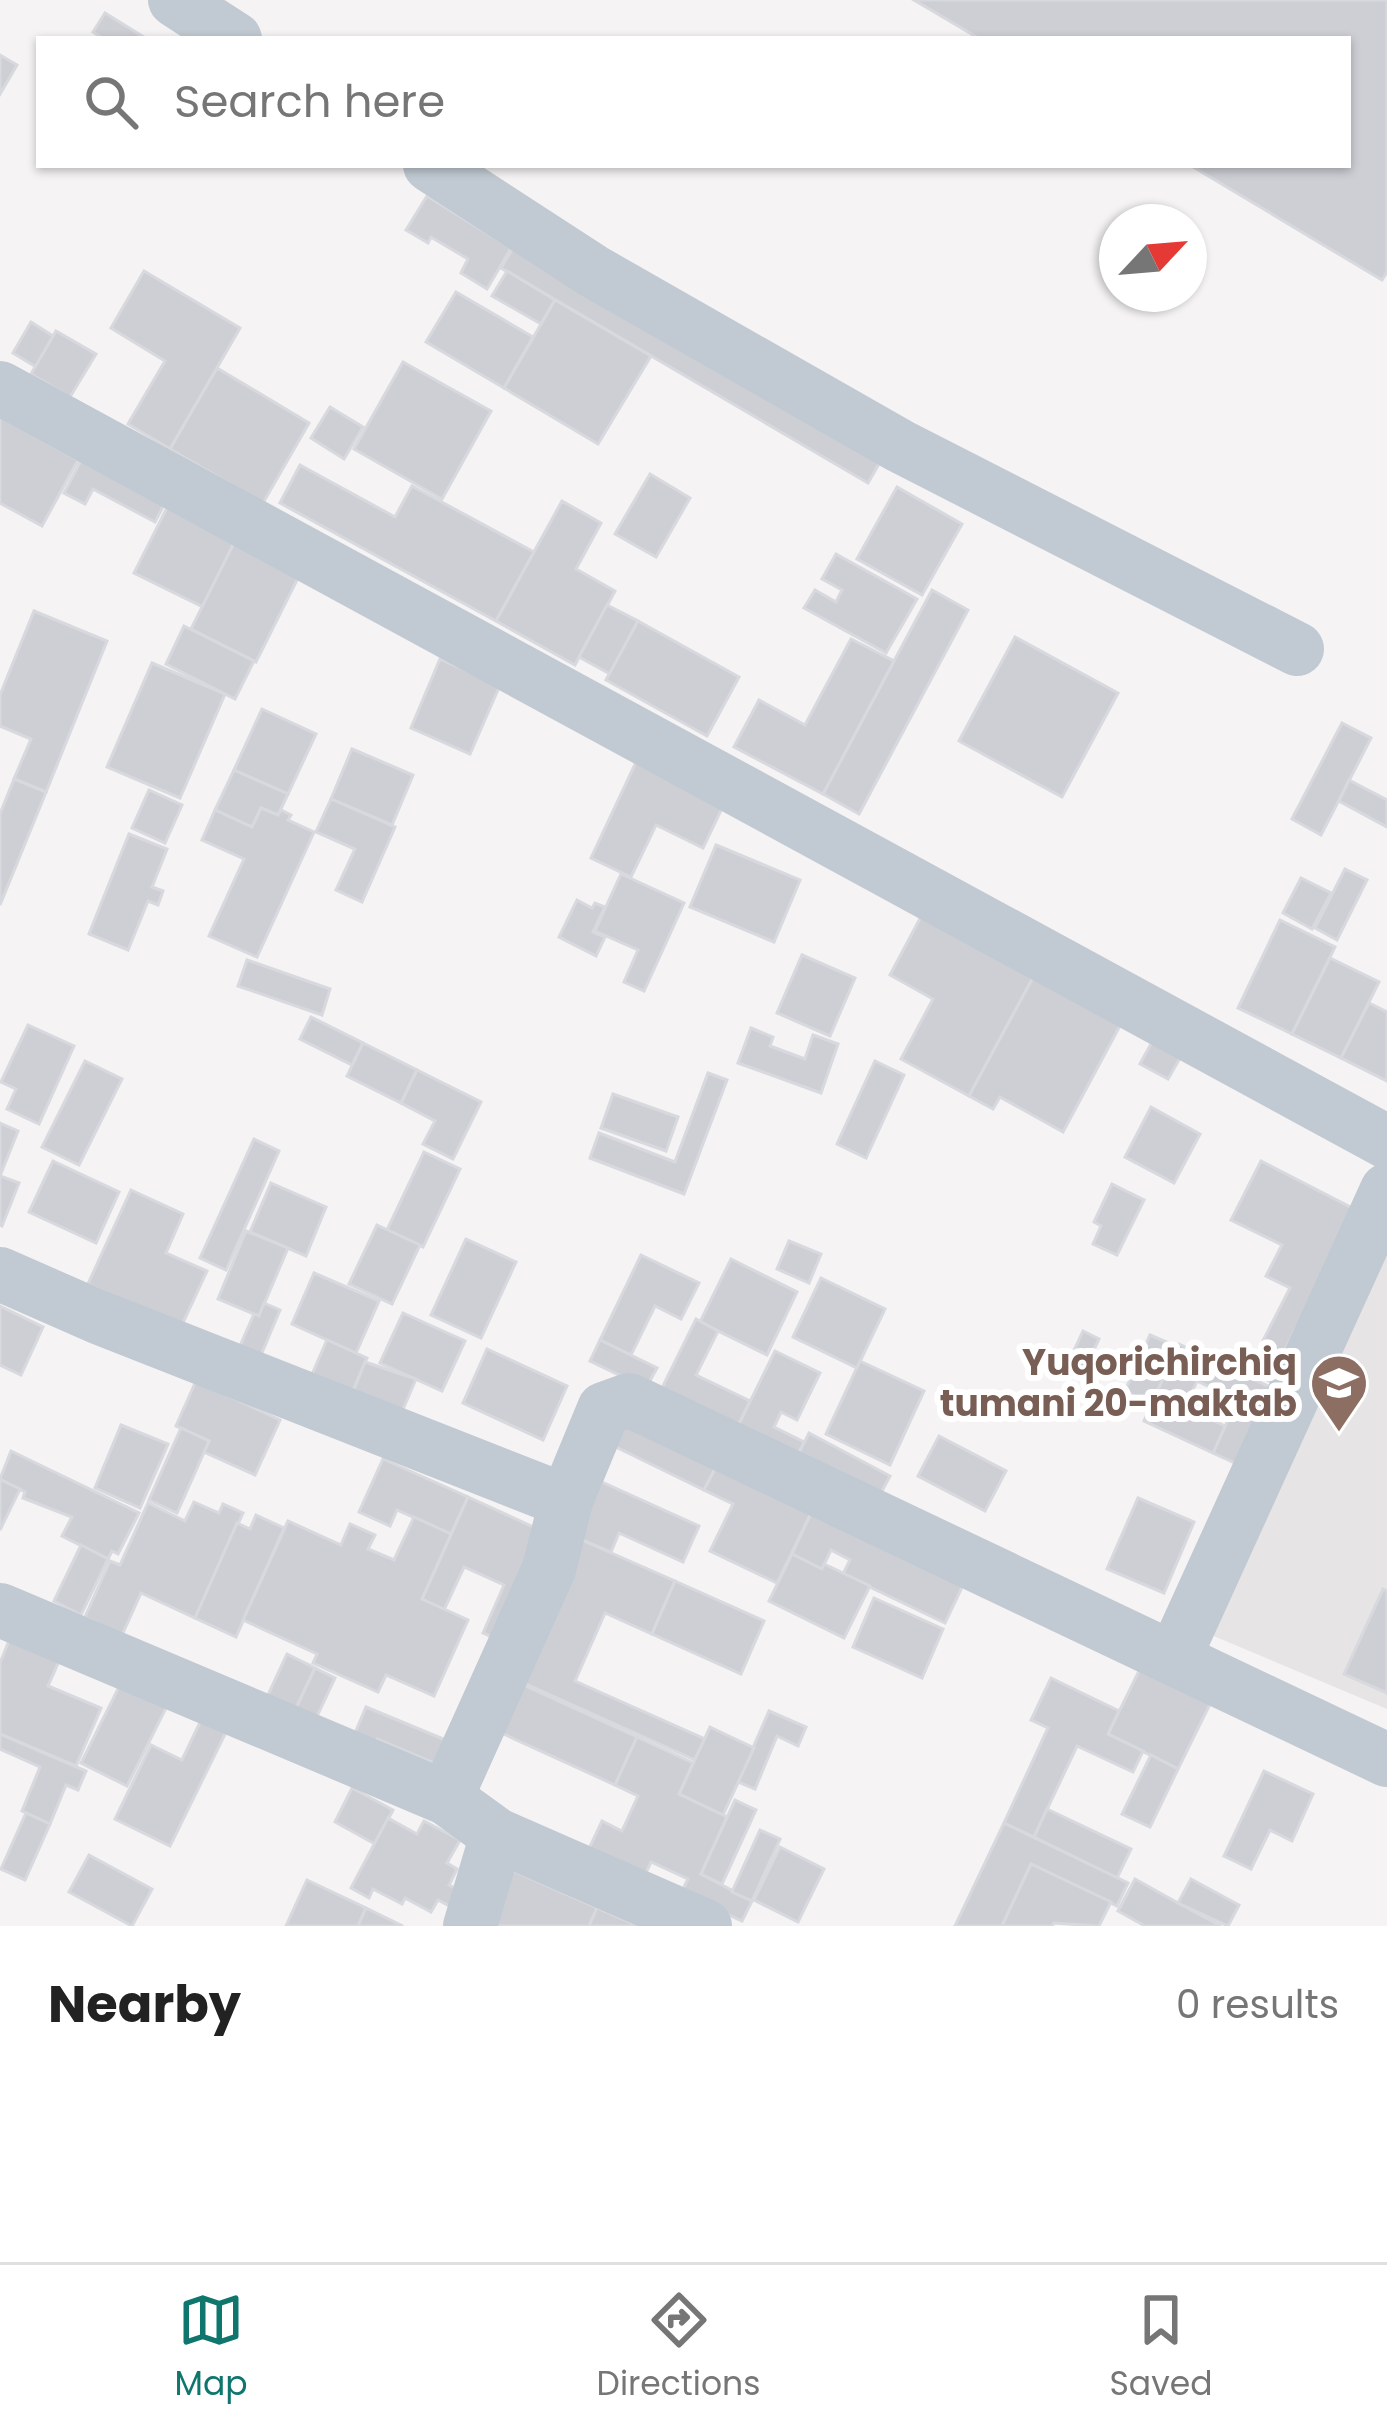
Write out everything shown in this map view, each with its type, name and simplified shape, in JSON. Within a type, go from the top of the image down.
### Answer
[{"type":"street","points":[[175,0],[231,36]]},
{"type":"street","points":[[435,168],[593,271],[900,446],[1297,649]]},
{"type":"street","points":[[0,388],[1387,1142]]},
{"type":"street","points":[[1174,1658],[1387,1190]]},
{"type":"street","points":[[0,1274],[566,1502]]},
{"type":"street","points":[[446,1798],[549,1569],[566,1502],[604,1409],[628,1400],[1387,1760]]},
{"type":"street","points":[[0,1610],[446,1798],[497,1835],[705,1926]]},
{"type":"street","points":[[470,1926],[497,1835]]},
{"type":"shaded area","name":"Yuqorichirchiq tumani 20-maktab","points":[[1387,1238],[1387,1709],[1197,1629]]},
{"type":"building","points":[[914,0],[1387,0],[1387,272],[1382,280],[1195,168],[1351,168],[1351,36],[975,36]]},
{"type":"building","points":[[105,13],[142,36],[99,36],[93,32]]},
{"type":"building","points":[[0,55],[17,65],[0,94]]},
{"type":"building","points":[[427,196],[511,248],[487,289],[461,273],[468,259],[431,237],[428,243],[406,230]]},
{"type":"building","points":[[516,243],[883,457],[868,483],[501,268]]},
{"type":"building","points":[[144,271],[240,328],[170,449],[128,424],[165,361],[111,328]]},
{"type":"building","points":[[507,271],[555,300],[541,324],[492,296]]},
{"type":"building","points":[[456,292],[533,337],[504,388],[426,342]]},
{"type":"building","points":[[555,300],[651,356],[598,444],[504,388]]},
{"type":"building","points":[[31,322],[53,336],[36,367],[13,353]]},
{"type":"building","points":[[56,331],[96,354],[70,397],[31,374]]},
{"type":"building","points":[[403,362],[491,411],[442,499],[354,449]]},
{"type":"building","points":[[217,368],[309,423],[263,503],[170,449]]},
{"type":"building","points":[[330,407],[363,427],[344,459],[311,438]]},
{"type":"building","points":[[0,417],[78,460],[42,526],[0,503]]},
{"type":"building","points":[[83,457],[166,501],[155,522],[93,489],[85,504],[64,493]]},
{"type":"building","points":[[300,465],[395,517],[412,486],[534,552],[496,621],[280,503]]},
{"type":"building","points":[[650,474],[690,498],[656,557],[615,534]]},
{"type":"building","points":[[897,487],[962,524],[922,595],[857,559]]},
{"type":"building","points":[[174,494],[241,528],[203,607],[134,573]]},
{"type":"building","points":[[562,501],[601,523],[576,569],[615,591],[575,665],[496,621]]},
{"type":"building","points":[[234,543],[299,576],[256,662],[191,629]]},
{"type":"building","points":[[836,554],[917,599],[886,653],[804,608],[815,590],[836,602],[842,590],[822,579]]},
{"type":"building","points":[[932,590],[968,610],[859,814],[823,794]]},
{"type":"building","points":[[607,605],[638,621],[610,674],[579,657]]},
{"type":"building","points":[[34,611],[107,641],[46,792],[14,779],[31,739],[0,726],[0,695]]},
{"type":"building","points":[[638,621],[739,677],[707,736],[606,680]]},
{"type":"building","points":[[184,626],[254,661],[235,699],[166,664]]},
{"type":"building","points":[[1015,637],[1118,693],[1062,797],[959,741]]},
{"type":"building","points":[[851,639],[894,661],[823,794],[734,747],[759,700],[805,725]]},
{"type":"building","points":[[440,659],[500,685],[470,754],[411,728]]},
{"type":"building","points":[[152,663],[225,694],[180,798],[107,767]]},
{"type":"building","points":[[262,709],[316,734],[288,794],[234,770]]},
{"type":"building","points":[[1342,723],[1371,738],[1321,835],[1292,819]]},
{"type":"building","points":[[352,749],[413,775],[392,825],[331,799]]},
{"type":"building","points":[[637,760],[725,802],[703,848],[656,825],[631,877],[591,858]]},
{"type":"building","points":[[234,770],[288,794],[278,815],[261,808],[252,827],[215,810]]},
{"type":"building","points":[[14,779],[46,792],[0,905],[0,814]]},
{"type":"building","points":[[1349,780],[1387,800],[1387,827],[1339,801]]},
{"type":"building","points":[[149,790],[182,805],[165,843],[132,828]]},
{"type":"building","points":[[331,799],[395,827],[362,902],[336,890],[355,849],[316,832]]},
{"type":"building","points":[[261,808],[278,815],[281,810],[291,815],[288,820],[314,832],[257,957],[209,936],[244,859],[202,840],[215,810],[252,827]]},
{"type":"building","points":[[129,834],[167,849],[152,887],[163,891],[158,905],[148,901],[128,950],[89,934]]},
{"type":"building","points":[[716,845],[800,880],[774,942],[690,907]]},
{"type":"building","points":[[1345,869],[1367,880],[1337,940],[1315,928]]},
{"type":"building","points":[[621,874],[684,903],[644,991],[624,982],[638,950],[595,931]]},
{"type":"building","points":[[1301,878],[1331,893],[1312,929],[1283,913]]},
{"type":"building","points":[[577,900],[592,908],[595,903],[605,907],[593,932],[605,937],[596,956],[559,937]]},
{"type":"building","points":[[924,911],[1036,972],[969,1096],[901,1059],[933,999],[890,975]]},
{"type":"building","points":[[1280,920],[1335,947],[1292,1034],[1238,1008]]},
{"type":"building","points":[[802,955],[855,978],[830,1036],[777,1013]]},
{"type":"building","points":[[1330,958],[1379,982],[1341,1058],[1292,1034]]},
{"type":"building","points":[[247,960],[330,989],[322,1015],[238,986]]},
{"type":"building","points":[[1036,972],[1123,1020],[1063,1132],[1000,1097],[993,1109],[969,1096]]},
{"type":"building","points":[[1369,1003],[1387,1012],[1387,1081],[1341,1058]]},
{"type":"building","points":[[311,1017],[363,1043],[352,1065],[300,1039]]},
{"type":"building","points":[[28,1025],[74,1046],[39,1124],[7,1109],[16,1089],[1,1082]]},
{"type":"building","points":[[751,1028],[773,1037],[770,1046],[805,1059],[813,1035],[838,1044],[821,1093],[738,1063]]},
{"type":"building","points":[[1156,1035],[1184,1051],[1168,1079],[1140,1064]]},
{"type":"building","points":[[363,1043],[417,1070],[401,1103],[347,1076]]},
{"type":"building","points":[[85,1061],[122,1079],[79,1165],[42,1147]]},
{"type":"building","points":[[875,1061],[904,1075],[866,1158],[837,1144]]},
{"type":"building","points":[[417,1070],[481,1102],[453,1159],[423,1144],[435,1121],[401,1103]]},
{"type":"building","points":[[708,1073],[727,1080],[684,1194],[590,1158],[599,1133],[675,1162]]},
{"type":"building","points":[[613,1094],[678,1117],[666,1151],[601,1128]]},
{"type":"building","points":[[1151,1107],[1200,1134],[1174,1183],[1125,1157]]},
{"type":"building","points":[[0,1123],[18,1131],[0,1176]]},
{"type":"building","points":[[254,1139],[279,1151],[226,1270],[200,1258]]},
{"type":"building","points":[[424,1152],[460,1169],[423,1247],[387,1230]]},
{"type":"building","points":[[53,1161],[119,1192],[96,1243],[29,1212]]},
{"type":"building","points":[[1261,1161],[1356,1210],[1269,1381],[1248,1370],[1290,1288],[1266,1276],[1282,1245],[1231,1220]]},
{"type":"building","points":[[0,1176],[19,1183],[2,1226],[0,1225]]},
{"type":"building","points":[[271,1183],[326,1207],[306,1256],[250,1232]]},
{"type":"building","points":[[1112,1184],[1144,1200],[1117,1255],[1093,1244],[1101,1226],[1094,1222]]},
{"type":"building","points":[[131,1190],[183,1214],[166,1253],[207,1271],[181,1327],[88,1284]]},
{"type":"building","points":[[377,1225],[420,1245],[392,1304],[349,1284]]},
{"type":"building","points":[[246,1231],[288,1248],[259,1316],[218,1299]]},
{"type":"building","points":[[466,1239],[516,1262],[481,1338],[431,1315]]},
{"type":"building","points":[[789,1241],[821,1254],[809,1283],[777,1269]]},
{"type":"building","points":[[641,1255],[699,1283],[681,1319],[655,1306],[631,1355],[600,1340]]},
{"type":"building","points":[[731,1259],[797,1292],[767,1355],[700,1322]]},
{"type":"building","points":[[314,1273],[379,1301],[356,1353],[292,1324]]},
{"type":"building","points":[[821,1278],[885,1309],[857,1368],[793,1337]]},
{"type":"building","points":[[264,1303],[280,1310],[261,1355],[240,1346]]},
{"type":"building","points":[[0,1306],[43,1327],[21,1375],[0,1365]]},
{"type":"building","points":[[403,1313],[465,1341],[442,1391],[380,1363]]},
{"type":"building","points":[[696,1319],[718,1331],[696,1375],[750,1401],[735,1432],[659,1394]]},
{"type":"building","points":[[1083,1331],[1099,1339],[1081,1378],[1065,1370]]},
{"type":"building","points":[[1150,1335],[1178,1347],[1152,1404],[1125,1391]]},
{"type":"building","points":[[327,1340],[367,1358],[350,1397],[310,1379]]},
{"type":"building","points":[[600,1340],[657,1368],[646,1388],[590,1361]]},
{"type":"building","points":[[1179,1344],[1272,1388],[1237,1464],[1213,1453],[1237,1400],[1197,1381],[1185,1408],[1156,1394]]},
{"type":"building","points":[[487,1349],[567,1386],[543,1440],[463,1403]]},
{"type":"building","points":[[775,1351],[820,1373],[797,1420],[781,1412],[774,1427],[804,1442],[795,1461],[735,1432]]},
{"type":"building","points":[[860,1361],[924,1391],[890,1465],[826,1434]]},
{"type":"building","points":[[365,1362],[416,1379],[401,1414],[353,1392]]},
{"type":"building","points":[[196,1381],[280,1420],[255,1475],[204,1452],[209,1441],[176,1426]]},
{"type":"building","points":[[1156,1394],[1225,1426],[1213,1453],[1144,1421]]},
{"type":"building","points":[[626,1416],[719,1461],[704,1490],[612,1445]]},
{"type":"building","points":[[121,1425],[168,1444],[140,1508],[95,1488]]},
{"type":"building","points":[[181,1428],[209,1441],[177,1513],[149,1500]]},
{"type":"building","points":[[809,1433],[890,1476],[875,1504],[795,1461]]},
{"type":"building","points":[[939,1436],[1006,1471],[985,1511],[918,1476]]},
{"type":"building","points":[[11,1451],[139,1513],[118,1554],[112,1551],[108,1559],[62,1536],[72,1517],[23,1498],[25,1492],[0,1479]]},
{"type":"building","points":[[383,1459],[468,1497],[451,1534],[397,1510],[390,1526],[359,1512]]},
{"type":"building","points":[[719,1461],[814,1507],[777,1583],[710,1551],[733,1504],[704,1490]]},
{"type":"building","points":[[602,1482],[699,1526],[683,1562],[619,1533],[611,1552],[577,1538]]},
{"type":"building","points":[[0,1483],[20,1489],[0,1530]]},
{"type":"building","points":[[468,1497],[553,1536],[506,1643],[483,1633],[504,1585],[464,1567],[444,1610],[422,1599]]},
{"type":"building","points":[[1138,1498],[1194,1522],[1164,1593],[1107,1569]]},
{"type":"building","points":[[194,1502],[219,1513],[223,1504],[243,1513],[195,1618],[141,1593],[122,1635],[85,1617],[110,1561],[120,1565],[148,1503],[185,1521]]},
{"type":"building","points":[[814,1507],[965,1581],[945,1623],[843,1574],[850,1560],[831,1550],[822,1569],[792,1554]]},
{"type":"building","points":[[256,1515],[284,1528],[236,1637],[195,1618],[237,1523],[250,1529]]},
{"type":"building","points":[[414,1517],[451,1534],[422,1599],[468,1620],[434,1696],[386,1675],[378,1692],[313,1663],[317,1654],[243,1620],[288,1521],[341,1545],[350,1524],[375,1535],[368,1549],[394,1560]]},
{"type":"building","points":[[577,1538],[675,1581],[652,1634],[605,1613],[575,1681],[705,1739],[695,1760],[515,1679]]},
{"type":"building","points":[[81,1545],[108,1559],[81,1615],[54,1601]]},
{"type":"building","points":[[792,1554],[870,1586],[844,1638],[769,1601]]},
{"type":"building","points":[[675,1581],[764,1621],[741,1674],[652,1634]]},
{"type":"building","points":[[1383,1589],[1387,1591],[1387,1693],[1344,1674]]},
{"type":"building","points":[[874,1598],[943,1629],[922,1678],[853,1647]]},
{"type":"building","points":[[13,1631],[63,1652],[48,1686],[101,1708],[76,1766],[0,1734],[0,1663]]},
{"type":"building","points":[[287,1654],[315,1668],[290,1721],[262,1708]]},
{"type":"building","points":[[1141,1667],[1211,1702],[1178,1769],[1108,1734]]},
{"type":"building","points":[[315,1668],[335,1678],[310,1731],[290,1721]]},
{"type":"building","points":[[125,1675],[171,1698],[127,1786],[81,1763]]},
{"type":"building","points":[[1051,1678],[1119,1711],[1108,1734],[1143,1751],[1133,1772],[1077,1746],[1034,1837],[1004,1823],[1048,1728],[1031,1720]]},
{"type":"building","points":[[519,1683],[637,1737],[615,1785],[497,1731]]},
{"type":"building","points":[[366,1707],[458,1745],[448,1769],[377,1739],[374,1747],[353,1738]]},
{"type":"building","points":[[769,1711],[806,1727],[798,1746],[777,1736],[755,1789],[738,1782]]},
{"type":"building","points":[[205,1712],[230,1724],[170,1846],[115,1819],[151,1745],[182,1760]]},
{"type":"building","points":[[710,1727],[754,1748],[723,1815],[679,1794]]},
{"type":"building","points":[[0,1734],[86,1771],[78,1790],[66,1785],[50,1824],[22,1811],[40,1767],[0,1749]]},
{"type":"building","points":[[637,1737],[693,1763],[679,1794],[727,1817],[701,1874],[752,1901],[742,1921],[681,1893],[688,1879],[651,1862],[643,1879],[587,1853],[602,1821],[622,1831],[638,1796],[615,1785]]},
{"type":"building","points":[[1151,1755],[1178,1769],[1150,1827],[1122,1814]]},
{"type":"building","points":[[1264,1771],[1313,1794],[1292,1841],[1270,1830],[1251,1869],[1224,1856]]},
{"type":"building","points":[[352,1788],[393,1810],[375,1844],[335,1822]]},
{"type":"building","points":[[735,1800],[756,1810],[722,1884],[701,1874]]},
{"type":"building","points":[[1047,1809],[1131,1849],[1117,1878],[1034,1837]]},
{"type":"building","points":[[26,1813],[50,1824],[25,1880],[1,1869]]},
{"type":"building","points":[[388,1818],[417,1834],[424,1821],[460,1840],[447,1863],[457,1869],[449,1885],[466,1894],[457,1910],[438,1900],[431,1912],[405,1898],[402,1904],[373,1889],[369,1898],[351,1888]]},
{"type":"building","points":[[1004,1823],[1128,1883],[1117,1906],[1031,1864],[1002,1926],[955,1926]]},
{"type":"building","points":[[760,1830],[780,1839],[752,1901],[732,1892]]},
{"type":"building","points":[[780,1847],[824,1869],[798,1922],[754,1900]]},
{"type":"building","points":[[89,1855],[152,1889],[132,1926],[69,1892]]},
{"type":"building","points":[[1031,1864],[1111,1902],[1099,1926],[1002,1926]]},
{"type":"building","points":[[511,1870],[597,1908],[589,1926],[486,1926]]},
{"type":"building","points":[[1135,1879],[1221,1926],[1145,1926],[1118,1911]]},
{"type":"building","points":[[1191,1879],[1239,1905],[1228,1926],[1178,1903]]},
{"type":"building","points":[[307,1880],[366,1908],[358,1926],[286,1926]]},
{"type":"building","points":[[366,1908],[403,1926],[358,1926]]},
{"type":"building","points":[[597,1908],[638,1926],[589,1926]]},
{"type":"place","name":"Yuqorichirchiq tumani 20-maktab","points":[[1339,1434]]}]
